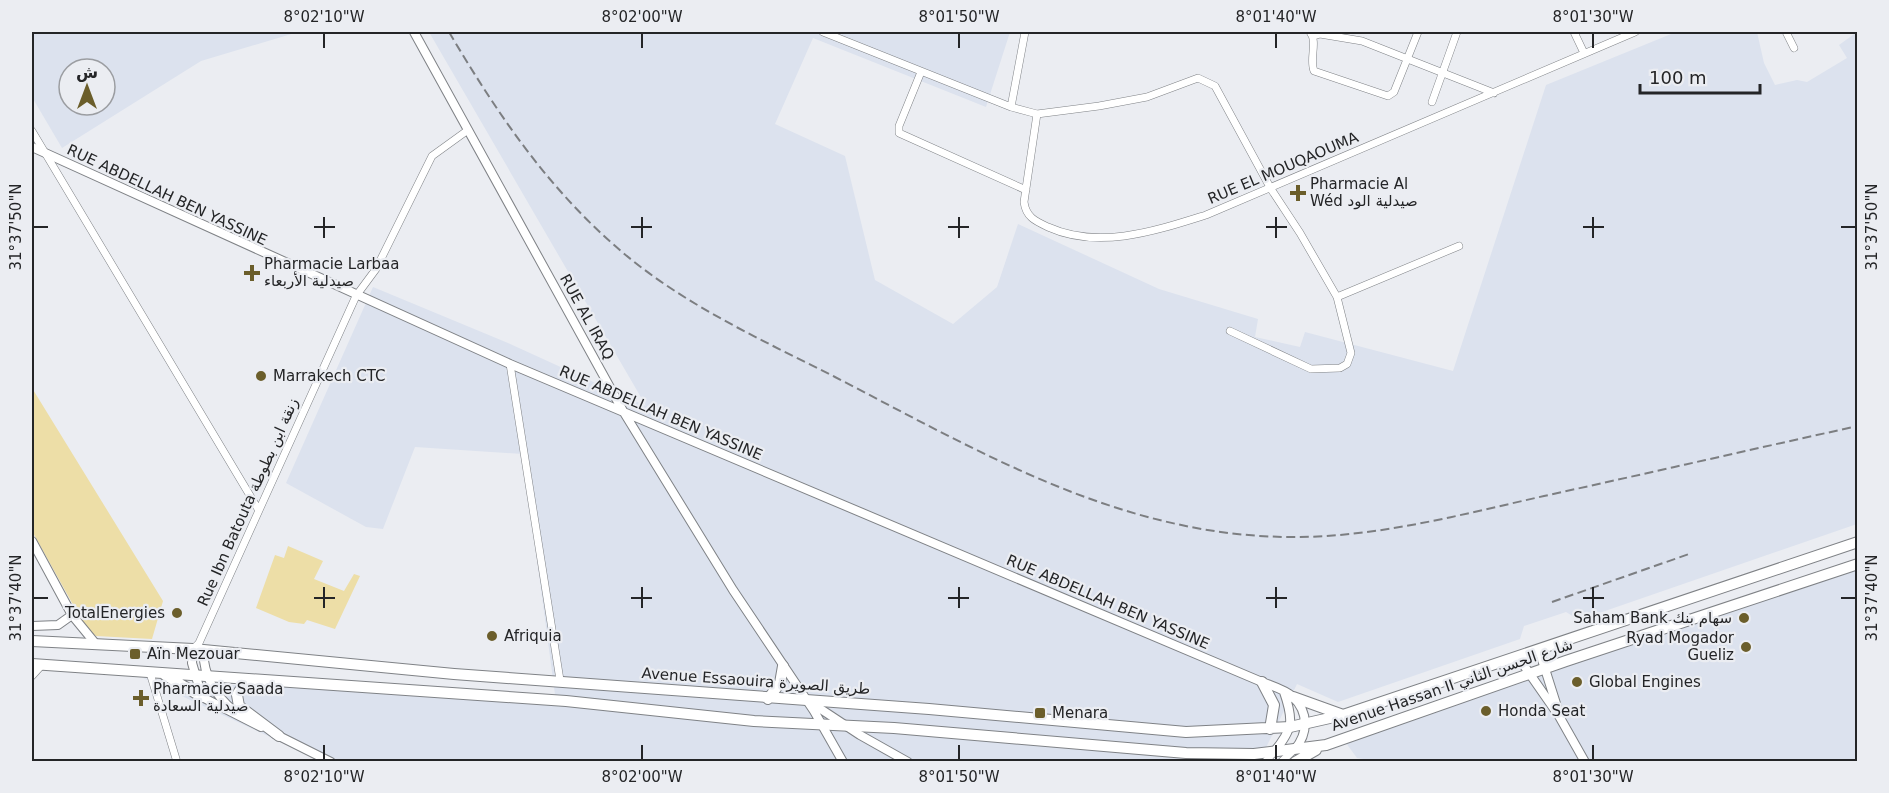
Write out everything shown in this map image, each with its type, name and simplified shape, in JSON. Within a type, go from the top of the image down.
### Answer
[{"type":"main road","name":"Avenue Hassan II شارع الحسن الثاني","points":[[1306,724],[1343,715],[1857,542]]},
{"type":"main road","name":"Avenue Hassan II شارع الحسن الثاني","points":[[1295,749],[1326,745],[1545,668],[1857,564]]},
{"type":"main road","name":"Avenue Essaouira طريق الصويرة","points":[[32,641],[198,647],[454,674],[560,680],[768,699],[929,709],[1130,729],[1205,732],[1270,729],[1306,724]]},
{"type":"main road","points":[[37,664],[566,701],[754,721],[845,725],[1234,758],[1295,749]]},
{"type":"main road","points":[[768,699],[780,683],[783,666]]},
{"type":"main road","points":[[162,674],[202,697]]},
{"type":"main road","points":[[247,679],[237,694],[239,706],[279,736]]},
{"type":"main road","points":[[1262,682],[1274,705],[1270,729]]},
{"type":"main road","points":[[1289,694],[1343,715]]},
{"type":"main road","points":[[1295,762],[1311,758],[1326,745]]},
{"type":"street","name":"RUE AL IRAQ","points":[[414,32],[623,411],[783,666],[807,700],[843,762]]},
{"type":"street","points":[[823,32],[1011,107],[1037,114],[1147,97],[1198,78],[1215,86],[1271,189],[1300,233],[1337,297],[1350,353],[1347,364],[1340,368],[1311,369],[1230,331]]},
{"type":"street","points":[[1011,107],[1025,32]]},
{"type":"street","points":[[1350,32],[1352,40]]},
{"type":"street","points":[[1418,32],[1406,58],[1394,92],[1388,96],[1314,71],[1312,34],[1320,34],[1352,40],[1406,58],[1494,93]]},
{"type":"street","points":[[1432,102],[1457,32]]},
{"type":"street","points":[[1574,32],[1584,53]]},
{"type":"street","name":"RUE EL MOUQAOUMA","points":[[1037,114],[1025,212],[1033,220],[1065,234],[1115,238],[1158,230],[1206,216],[1635,32]]},
{"type":"street","points":[[1786,32],[1794,48]]},
{"type":"street","points":[[921,72],[899,126],[899,133],[1026,190]]},
{"type":"street","name":"Rue Ibn Batouta زنقة ابن بطوطة","points":[[198,647],[258,509],[356,296],[376,269],[393,229],[432,156],[468,130]]},
{"type":"street","points":[[32,132],[258,509]]},
{"type":"street","name":"RUE ABDELLAH BEN YASSINE","points":[[32,147],[510,364],[1289,694]]},
{"type":"street","points":[[1337,297],[1459,246]]},
{"type":"street","points":[[510,364],[560,680]]},
{"type":"street","points":[[32,541],[72,615],[94,643]]},
{"type":"street","points":[[32,626],[58,625],[72,615]]},
{"type":"street","points":[[198,647],[195,675],[202,697],[331,762]]},
{"type":"street","points":[[198,647],[214,692],[243,718]]},
{"type":"street","points":[[1539,650],[1559,716]]},
{"type":"street","points":[[1518,657],[1559,716],[1585,762]]},
{"type":"street","points":[[32,676],[37,664]]},
{"type":"street","points":[[150,673],[177,762]]},
{"type":"street","points":[[1281,762],[1301,742],[1306,724],[1289,694]]},
{"type":"street","points":[[1265,762],[1290,727],[1289,694]]},
{"type":"street","points":[[807,700],[908,762]]},
{"type":"shaded area","points":[[32,32],[298,32],[201,61],[117,114],[117,57],[57,57],[57,117],[112,117],[62,148],[32,97]]},
{"type":"shaded area","points":[[429,32],[1010,32],[986,107],[813,38],[775,124],[845,156],[875,280],[953,324],[997,287],[1018,224],[1159,289],[1258,319],[1255,337],[1300,347],[1305,332],[1453,371],[1546,85],[1676,32],[1757,32],[1764,63],[1775,85],[1797,80],[1807,82],[1847,58],[1839,45],[1857,32],[1857,524],[1579,620],[1566,612],[1524,626],[1520,639],[1338,702],[1297,684],[1259,762],[322,761],[143,678],[217,685],[367,686],[556,702],[523,454],[415,447],[383,529],[366,527],[286,483],[373,287],[508,343],[646,406]]},
{"type":"shaded area","points":[[32,388],[163,601],[152,639],[96,636],[86,628],[32,531]]},
{"type":"shaded area","points":[[288,546],[323,561],[314,579],[344,591],[354,574],[360,576],[335,629],[307,620],[304,624],[289,622],[256,608],[275,555],[284,558]]},
{"type":"shaded area","points":[[1857,561],[1857,761],[1382,762],[1357,758],[1340,735]]},
{"type":"railway","points":[[449,32],[505,121],[547,176],[595,227],[645,270],[724,320],[946,435],[1058,487],[1116,508],[1175,524],[1236,534],[1300,537],[1361,533],[1453,517],[1858,426]]},
{"type":"railway","points":[[1552,602],[1689,554]]},
{"type":"place","name":"Pharmacie Al Wéd صيدلية الود","points":[[1298,193]]},
{"type":"place","name":"Pharmacie Larbaa صيدلية الأربعاء","points":[[252,273]]},
{"type":"place","name":"Marrakech CTC","points":[[261,376]]},
{"type":"place","name":"TotalEnergies","points":[[177,613]]},
{"type":"place","name":"Saham Bank سهام بنك","points":[[1744,618]]},
{"type":"place","name":"Afriquia","points":[[492,636]]},
{"type":"place","name":"Ryad Mogador Gueliz","points":[[1746,647]]},
{"type":"place","name":"Aïn Mezouar","points":[[135,654]]},
{"type":"place","name":"Global Engines","points":[[1577,682]]},
{"type":"place","name":"Pharmacie Saada صيدلية السعادة","points":[[141,698]]},
{"type":"place","name":"Honda Seat","points":[[1486,711]]},
{"type":"place","name":"Menara","points":[[1040,713]]}]
